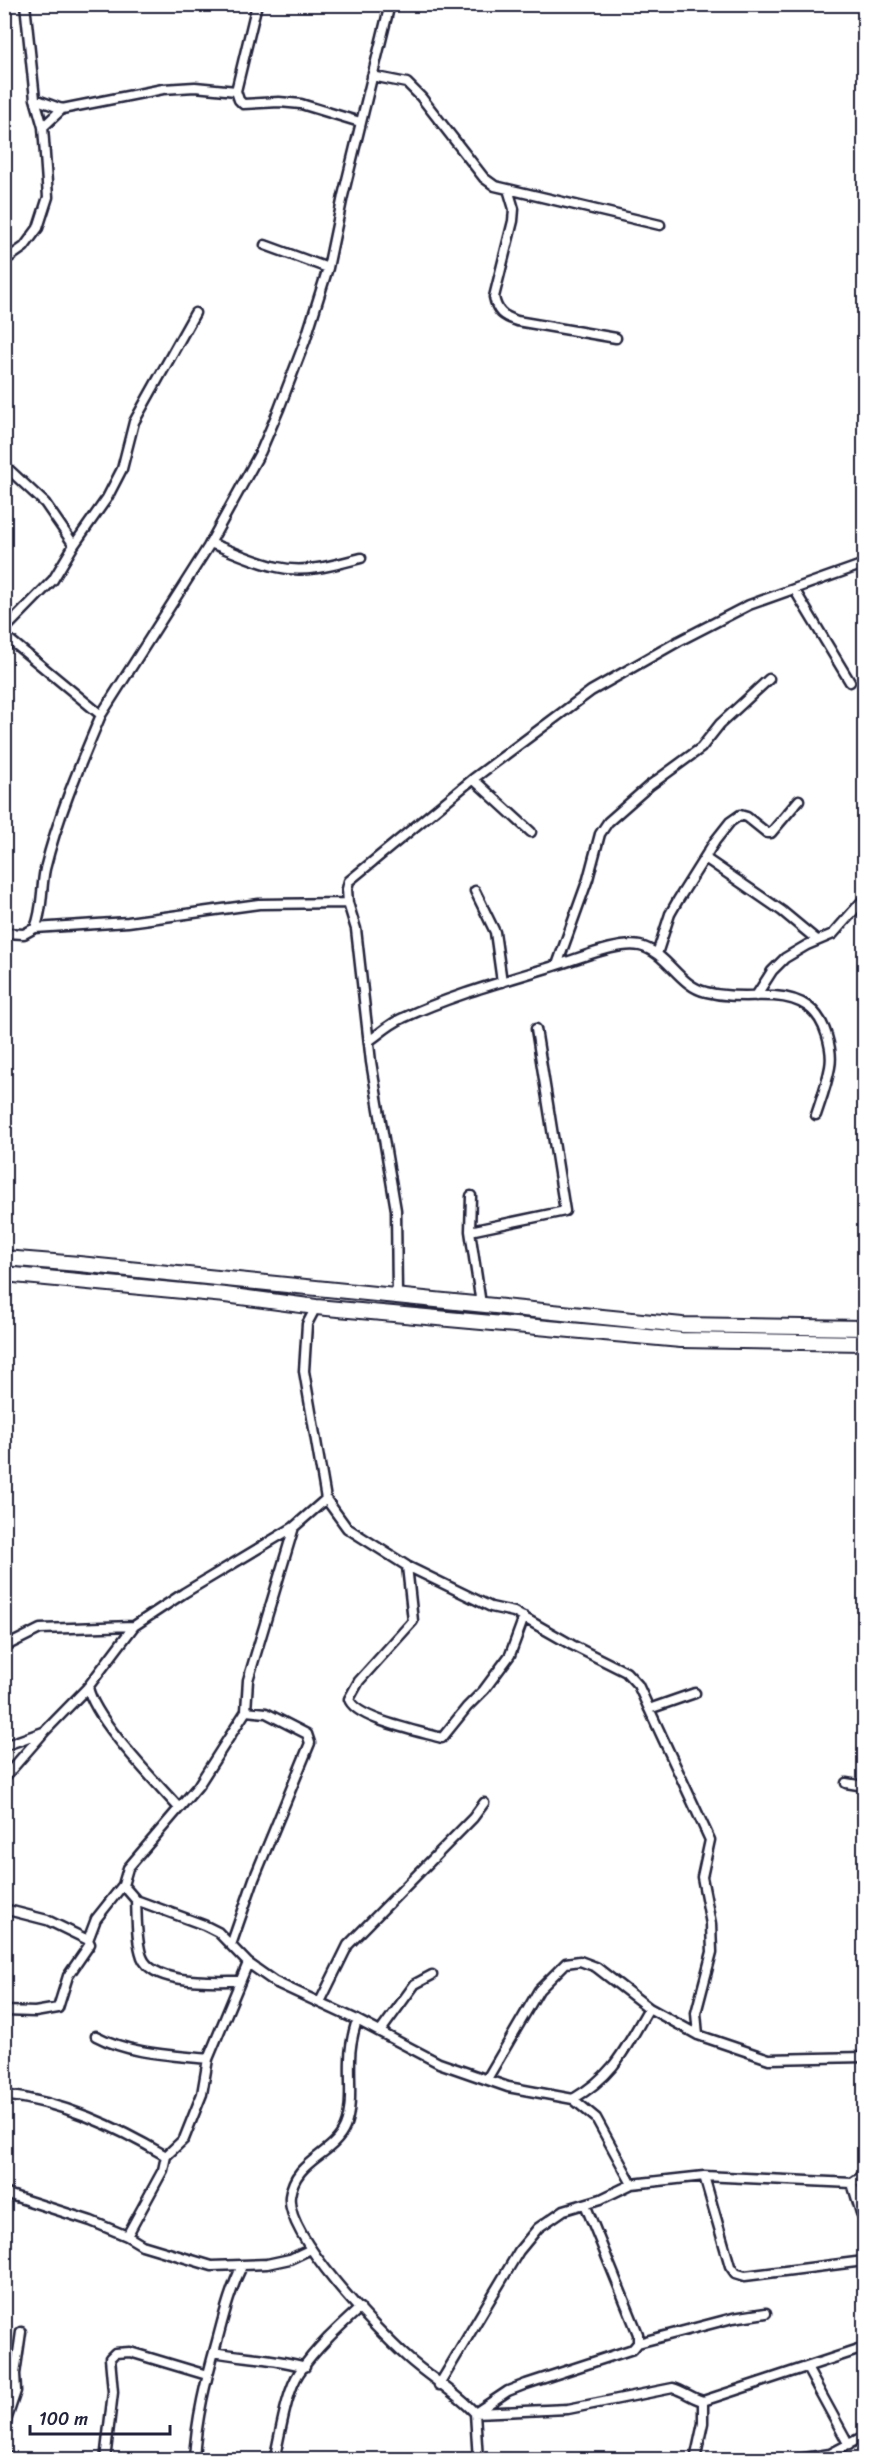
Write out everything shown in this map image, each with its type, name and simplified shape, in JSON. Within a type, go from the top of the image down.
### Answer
[{"type":"main road","points":[[4,1258],[397,1295],[682,1325],[864,1328]]},
{"type":"main road","points":[[4,1274],[225,1295],[316,1307],[681,1340],[864,1343]]},
{"type":"street","points":[[4,261],[24,247],[38,228],[45,213],[48,197],[43,127],[35,99],[25,4]]},
{"type":"street","points":[[257,4],[236,91],[238,100],[243,104],[279,102],[301,104],[360,122]]},
{"type":"street","points":[[35,928],[39,920],[45,870],[69,793],[101,715],[210,543],[261,451],[279,410],[305,341],[328,268],[360,122],[390,4]]},
{"type":"street","points":[[372,76],[407,83],[421,97],[484,178],[495,186],[660,225]]},
{"type":"street","points":[[35,99],[62,109],[163,89],[195,87],[236,91]]},
{"type":"street","points":[[43,127],[62,109]]},
{"type":"street","points":[[508,189],[514,208],[513,221],[494,297],[496,309],[517,321],[616,338]]},
{"type":"street","points":[[265,245],[328,268]]},
{"type":"street","points":[[4,630],[53,580],[107,498],[122,469],[134,422],[195,313]]},
{"type":"street","points":[[4,465],[45,503],[75,545]]},
{"type":"street","points":[[210,543],[278,568],[318,568],[361,558]]},
{"type":"street","points":[[397,1295],[396,1210],[369,1041],[356,929],[346,889],[349,881],[473,779],[546,722],[591,691],[679,640],[749,605],[864,564]]},
{"type":"street","points":[[794,589],[850,682]]},
{"type":"street","points":[[4,635],[101,715]]},
{"type":"street","points":[[557,965],[588,879],[600,834],[608,822],[649,786],[701,748],[720,724],[769,679]]},
{"type":"street","points":[[473,779],[531,832]]},
{"type":"street","points":[[657,954],[670,914],[730,822],[740,815],[747,817],[767,833],[771,833],[800,800]]},
{"type":"street","points":[[705,858],[782,911],[817,940]]},
{"type":"street","points":[[476,891],[495,932],[502,982]]},
{"type":"street","points":[[756,996],[772,971],[784,958],[833,934],[864,899]]},
{"type":"street","points":[[4,933],[24,934],[35,928],[128,922],[259,904],[348,903]]},
{"type":"street","points":[[369,1041],[400,1019],[450,998],[625,946],[641,946],[657,954],[680,977],[704,992],[797,1000],[808,1006],[823,1023],[830,1047],[831,1066],[816,1115]]},
{"type":"street","points":[[470,1231],[565,1210],[536,1029]]},
{"type":"street","points":[[471,1196],[470,1231],[481,1304]]},
{"type":"street","points":[[316,1307],[307,1324],[304,1371],[326,1499],[347,1528],[407,1566],[491,1607],[514,1612],[626,1672],[638,1685],[710,1840],[702,1877],[711,1924],[712,1952],[696,2013],[698,2035]]},
{"type":"street","points":[[4,1778],[88,1687],[134,1626],[294,1527],[326,1499]]},
{"type":"street","points":[[4,2011],[35,2012],[58,2008],[64,1985],[89,1949],[88,1940],[96,1919],[123,1885],[128,1868],[198,1786],[246,1711],[248,1680],[294,1527]]},
{"type":"street","points":[[407,1566],[413,1621],[359,1681],[349,1699],[356,1709],[389,1723],[442,1738],[466,1707],[484,1690],[510,1655],[522,1629],[524,1617]]},
{"type":"street","points":[[4,1647],[40,1629],[134,1626]]},
{"type":"street","points":[[88,1687],[90,1700],[104,1720],[179,1808]]},
{"type":"street","points":[[649,1709],[695,1693]]},
{"type":"street","points":[[231,1945],[254,1879],[310,1743],[308,1734],[266,1713],[246,1711]]},
{"type":"street","points":[[4,1746],[45,1731]]},
{"type":"street","points":[[846,1783],[864,1786]]},
{"type":"street","points":[[320,2002],[348,1945],[473,1818],[484,1803]]},
{"type":"street","points":[[123,1885],[136,1900],[218,1932],[248,1963],[275,1982],[357,2020],[439,2063],[465,2074],[508,2087],[573,2099],[596,2118],[632,2184]]},
{"type":"street","points":[[136,1900],[141,1955],[148,1967],[190,1981],[238,1981]]},
{"type":"street","points":[[4,1909],[47,1920],[88,1940]]},
{"type":"street","points":[[487,2079],[539,1990],[566,1963],[580,1961],[596,1967],[649,2008],[698,2035],[769,2059],[864,2057]]},
{"type":"street","points":[[127,2236],[163,2170],[166,2156],[184,2139],[188,2130],[202,2094],[208,2059],[238,1981],[248,1963]]},
{"type":"street","points":[[380,2032],[415,1984],[432,1975]]},
{"type":"street","points":[[573,2099],[595,2086],[612,2069],[649,2008]]},
{"type":"street","points":[[357,2020],[350,2049],[348,2114],[344,2130],[293,2180],[289,2199],[293,2216],[309,2250],[382,2333],[439,2385],[475,2413],[568,2409],[673,2388],[686,2391],[703,2401],[864,2349]]},
{"type":"street","points":[[96,2036],[111,2044],[132,2050],[208,2059]]},
{"type":"street","points":[[4,2095],[45,2101],[72,2109],[132,2136],[166,2156]]},
{"type":"street","points":[[439,2385],[519,2251],[538,2228],[564,2210],[601,2199],[632,2184],[704,2176],[852,2183],[864,2175]]},
{"type":"street","points":[[704,2176],[730,2266],[735,2273],[745,2276],[864,2261]]},
{"type":"street","points":[[852,2183],[864,2218]]},
{"type":"street","points":[[4,2193],[56,2209],[127,2236],[142,2245],[212,2266],[242,2266],[290,2259],[309,2250]]},
{"type":"street","points":[[585,2204],[633,2324],[638,2343]]},
{"type":"street","points":[[194,2460],[195,2429],[207,2375],[232,2285],[242,2266]]},
{"type":"street","points":[[274,2460],[286,2410],[298,2374],[330,2335],[360,2308]]},
{"type":"street","points":[[475,2413],[508,2391],[633,2349],[638,2343],[712,2323],[766,2313]]},
{"type":"street","points":[[4,2427],[16,2391],[15,2374],[21,2332]]},
{"type":"street","points":[[105,2460],[113,2392],[110,2358],[115,2353],[130,2352],[207,2375]]},
{"type":"street","points":[[213,2352],[250,2359],[286,2361],[305,2367]]},
{"type":"street","points":[[807,2368],[849,2445]]},
{"type":"street","points":[[695,2460],[703,2423],[703,2401]]},
{"type":"street","points":[[475,2413],[478,2460]]},
{"type":"street","points":[[792,2460],[830,2454],[864,2436]]},
{"type":"street","points":[[4,2457],[14,2460]]}]
